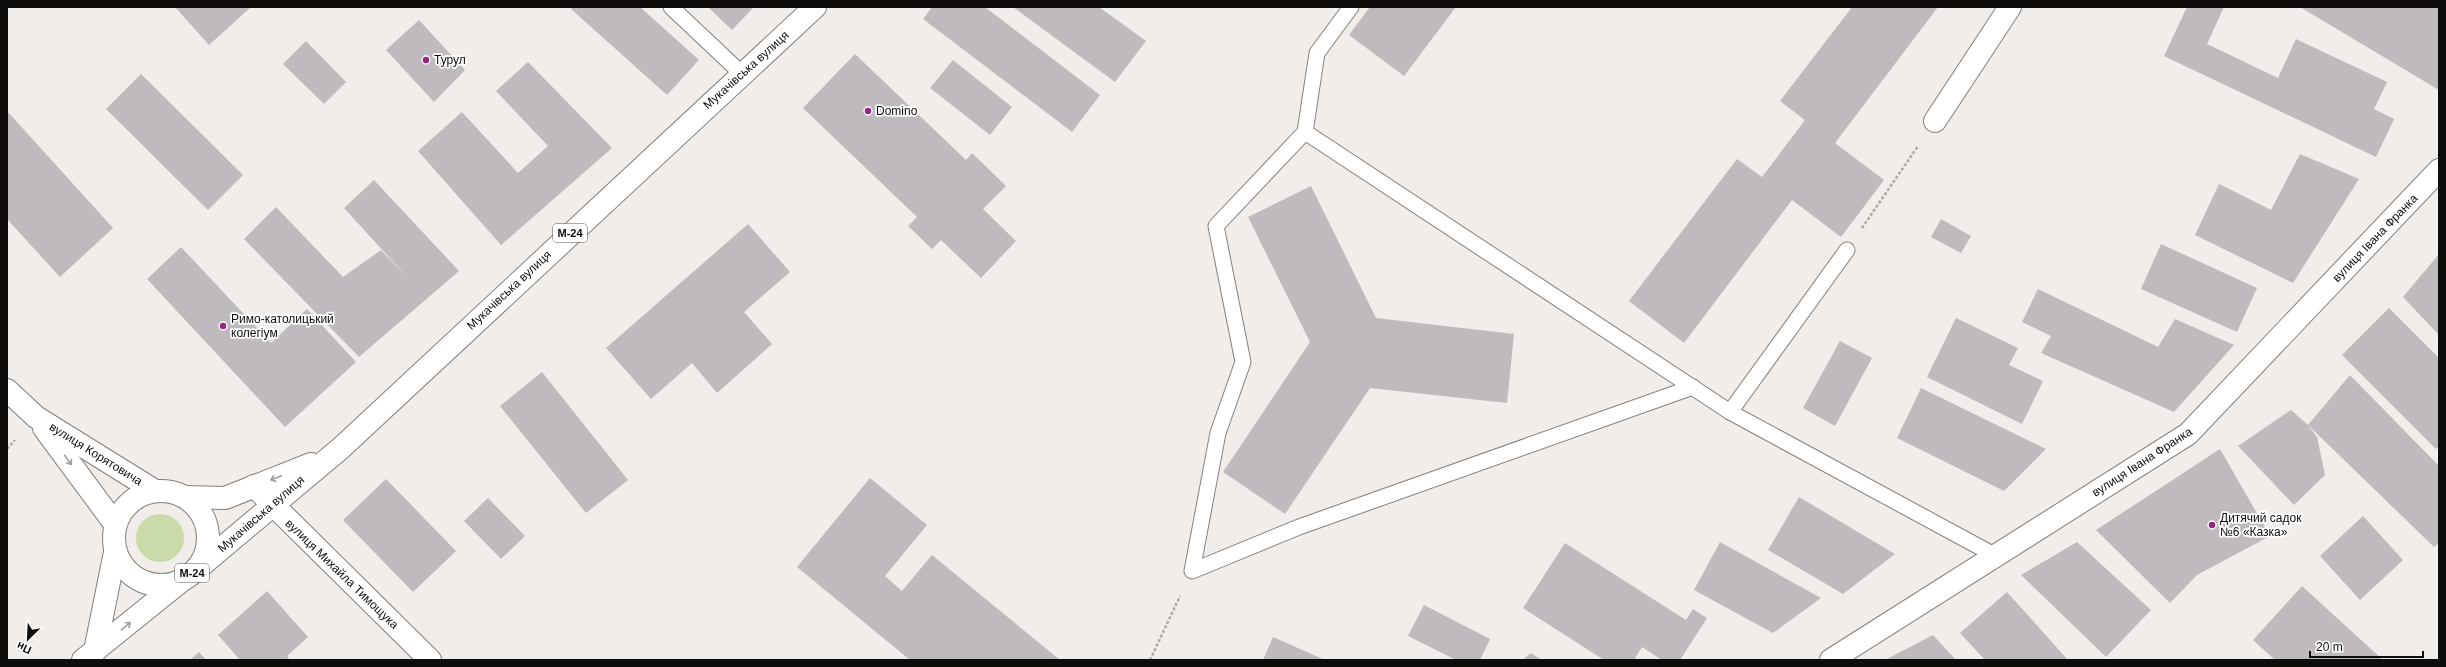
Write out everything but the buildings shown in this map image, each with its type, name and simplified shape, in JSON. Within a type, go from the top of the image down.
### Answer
[{"type":"main road","name":"Мукачівська вулиця","points":[[89,655],[189,575],[341,448],[815,7]]},
{"type":"main road","points":[[1935,121],[2010,7]]},
{"type":"main road","name":"вулиця Івана Франка","points":[[1831,660],[2188,434],[2439,170]]},
{"type":"main road","name":"вулиця Корятовича","points":[[7,390],[36,417],[115,524]]},
{"type":"main road","name":"вулиця Корятовича","points":[[36,417],[155,491]]},
{"type":"main road","name":"Мукачівська вулиця","points":[[184,497],[225,498],[326,459]]},
{"type":"main road","name":"вулиця Михайла Тимощука","points":[[254,486],[430,660]]},
{"type":"main road","name":"М-24","points":[[155,491],[170,492],[184,497],[195,505],[203,516],[208,530],[208,544],[204,558],[189,575],[165,586],[148,584],[134,577],[122,566],[115,552],[113,540],[115,524],[129,503],[141,495],[155,491]]},
{"type":"main road","name":"Мукачівська вулиця","points":[[89,655],[115,552]]},
{"type":"lane","points":[[671,7],[742,74]]},
{"type":"lane","points":[[1192,570],[1218,433],[1244,362],[1216,226],[1305,132],[1317,53],[1351,7]]},
{"type":"lane","points":[[1305,132],[1730,412],[1996,556]]},
{"type":"lane","points":[[1730,412],[1847,250]]},
{"type":"lane","points":[[1192,570],[1299,527],[1693,387]]},
{"type":"path","points":[[1847,250],[1935,121]]},
{"type":"path","points":[[7,449],[20,436]]},
{"type":"path","points":[[1150,660],[1192,570]]},
{"type":"green space","points":[[160,514],[169,516],[177,521],[182,529],[184,538],[182,547],[177,555],[169,560],[160,562],[151,560],[143,555],[138,547],[136,538],[138,529],[143,521],[151,516]]},
{"type":"place","name":"Турул","points":[[426,60]]},
{"type":"place","name":"Domino","points":[[868,111]]},
{"type":"place","name":"Римо-католицький колегіум","points":[[223,326]]},
{"type":"place","name":"Дитячий садок №6 «Казка»","points":[[2212,525]]}]
